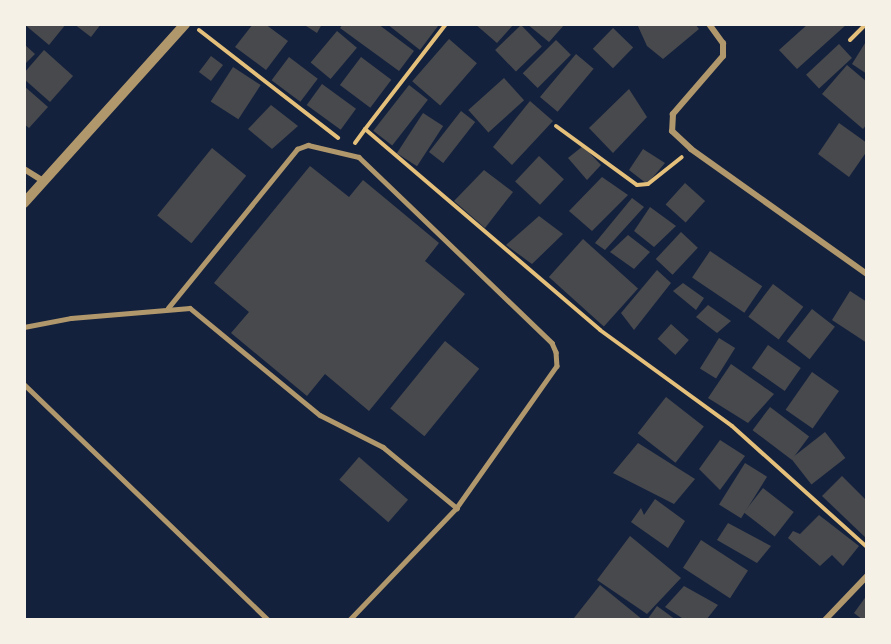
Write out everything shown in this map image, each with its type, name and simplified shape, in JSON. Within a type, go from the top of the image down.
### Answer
[{"type":"street","points":[[24,203],[185,24]]},
{"type":"street","points":[[709,24],[723,43],[723,56],[677,108],[670,127],[692,149],[867,274]]},
{"type":"street","points":[[24,169],[43,181]]},
{"type":"street","points":[[825,620],[867,576]]},
{"type":"lane","points":[[168,308],[297,149],[308,145],[359,157],[552,343],[556,352],[557,366],[457,508],[350,620]]},
{"type":"lane","points":[[24,327],[168,308],[190,308],[321,415],[383,447],[457,508]]},
{"type":"lane","points":[[24,384],[268,620]]},
{"type":"path","points":[[191,24],[342,141]]},
{"type":"path","points":[[352,148],[446,24]]},
{"type":"path","points":[[850,40],[866,24]]},
{"type":"path","points":[[556,126],[637,185],[648,184],[692,149]]},
{"type":"path","points":[[365,129],[600,330],[732,426],[867,547]]},
{"type":"building","points":[[24,24],[66,24],[49,45]]},
{"type":"building","points":[[74,24],[101,24],[91,37]]},
{"type":"building","points":[[253,24],[265,24],[288,41],[266,70],[235,47]]},
{"type":"building","points":[[303,24],[322,24],[317,33]]},
{"type":"building","points":[[343,24],[378,24],[414,51],[399,71],[340,28]]},
{"type":"building","points":[[387,24],[435,24],[438,26],[420,50]]},
{"type":"building","points":[[475,24],[514,24],[497,43]]},
{"type":"building","points":[[527,24],[565,24],[549,42]]},
{"type":"building","points":[[637,24],[695,24],[699,29],[663,59],[647,46]]},
{"type":"building","points":[[808,24],[847,24],[797,69],[779,50]]},
{"type":"building","points":[[521,25],[542,47],[516,72],[495,50]]},
{"type":"building","points":[[613,28],[633,47],[613,68],[593,49]]},
{"type":"building","points":[[337,31],[357,48],[331,79],[311,62]]},
{"type":"building","points":[[449,39],[477,63],[440,106],[412,81]]},
{"type":"building","points":[[556,40],[571,55],[538,88],[523,73]]},
{"type":"building","points":[[867,40],[867,74],[852,64]]},
{"type":"building","points":[[24,44],[35,54],[24,65]]},
{"type":"building","points":[[839,44],[852,58],[819,89],[806,75]]},
{"type":"building","points":[[44,50],[73,76],[50,102],[24,79],[24,73]]},
{"type":"building","points":[[576,54],[594,69],[558,112],[540,97]]},
{"type":"building","points":[[211,56],[223,65],[211,81],[199,72]]},
{"type":"building","points":[[289,57],[318,79],[300,102],[272,80]]},
{"type":"building","points":[[361,57],[391,80],[370,108],[340,85]]},
{"type":"building","points":[[847,65],[867,82],[867,124],[863,129],[822,94]]},
{"type":"building","points":[[233,67],[261,85],[238,119],[211,101]]},
{"type":"building","points":[[504,78],[524,100],[488,132],[468,110]]},
{"type":"building","points":[[322,84],[356,109],[341,130],[307,105]]},
{"type":"building","points":[[409,85],[428,100],[392,145],[373,131]]},
{"type":"building","points":[[24,86],[48,107],[29,128],[24,124]]},
{"type":"building","points":[[629,89],[647,117],[613,153],[589,128]]},
{"type":"building","points":[[530,101],[553,121],[512,165],[493,147]]},
{"type":"building","points":[[271,105],[298,126],[272,149],[248,129]]},
{"type":"building","points":[[461,111],[475,122],[443,163],[429,152]]},
{"type":"building","points":[[423,113],[443,126],[417,166],[397,153]]},
{"type":"building","points":[[839,123],[867,143],[867,151],[849,177],[818,154]]},
{"type":"building","points":[[583,146],[601,165],[587,180],[568,158]]},
{"type":"building","points":[[212,148],[246,176],[191,243],[157,216]]},
{"type":"building","points":[[643,149],[665,163],[647,184],[629,170]]},
{"type":"building","points":[[539,156],[564,179],[540,205],[515,182]]},
{"type":"building","points":[[310,166],[349,197],[363,180],[439,243],[425,261],[465,294],[369,411],[325,374],[307,396],[231,333],[249,312],[214,283]]},
{"type":"building","points":[[484,170],[513,192],[485,228],[454,201]]},
{"type":"building","points":[[602,177],[628,195],[592,231],[569,211]]},
{"type":"building","points":[[685,183],[705,201],[686,223],[666,205]]},
{"type":"building","points":[[632,198],[644,207],[605,250],[595,243]]},
{"type":"building","points":[[650,207],[676,226],[654,247],[634,231]]},
{"type":"building","points":[[539,216],[563,234],[532,264],[506,245]]},
{"type":"building","points":[[681,232],[698,248],[673,275],[656,259]]},
{"type":"building","points":[[628,235],[650,252],[634,269],[610,252]]},
{"type":"building","points":[[583,239],[638,289],[604,326],[549,277]]},
{"type":"building","points":[[710,251],[762,286],[744,313],[692,278]]},
{"type":"building","points":[[657,270],[671,283],[634,330],[621,313]]},
{"type":"building","points":[[683,283],[704,298],[696,310],[673,291]]},
{"type":"building","points":[[773,284],[803,307],[779,340],[748,317]]},
{"type":"building","points":[[850,291],[867,302],[867,343],[832,320]]},
{"type":"building","points":[[708,305],[731,321],[717,333],[696,317]]},
{"type":"building","points":[[812,309],[835,327],[810,359],[787,341]]},
{"type":"building","points":[[671,324],[689,340],[675,355],[658,339]]},
{"type":"building","points":[[719,338],[735,348],[716,379],[700,369]]},
{"type":"building","points":[[445,341],[479,369],[424,436],[390,409]]},
{"type":"building","points":[[768,345],[801,368],[785,391],[752,368]]},
{"type":"building","points":[[731,364],[774,394],[748,423],[708,398]]},
{"type":"building","points":[[812,372],[839,391],[813,429],[786,410]]},
{"type":"building","points":[[666,397],[704,427],[676,463],[638,433]]},
{"type":"building","points":[[770,407],[809,436],[792,460],[753,430]]},
{"type":"building","points":[[825,432],[845,458],[811,484],[791,458]]},
{"type":"building","points":[[720,440],[745,456],[720,490],[699,469]]},
{"type":"building","points":[[638,443],[695,479],[674,504],[613,473]]},
{"type":"building","points":[[359,457],[408,500],[388,522],[339,480]]},
{"type":"building","points":[[745,463],[767,477],[741,518],[719,505]]},
{"type":"building","points":[[842,476],[867,501],[867,539],[822,496]]},
{"type":"building","points":[[763,488],[794,512],[775,536],[744,512]]},
{"type":"building","points":[[655,499],[685,521],[668,548],[631,522],[641,508],[644,515]]},
{"type":"building","points":[[819,515],[859,546],[843,566],[832,555],[820,566],[788,538],[793,531],[800,534]]},
{"type":"building","points":[[728,523],[771,546],[757,563],[717,540]]},
{"type":"building","points":[[630,536],[681,578],[647,614],[597,580]]},
{"type":"building","points":[[701,540],[748,570],[730,598],[683,568]]},
{"type":"building","points":[[600,585],[643,620],[577,620],[574,618]]},
{"type":"building","points":[[684,586],[718,605],[706,620],[685,620],[665,607]]},
{"type":"building","points":[[867,595],[867,620],[863,620],[854,613]]},
{"type":"building","points":[[657,606],[676,620],[647,620]]}]
